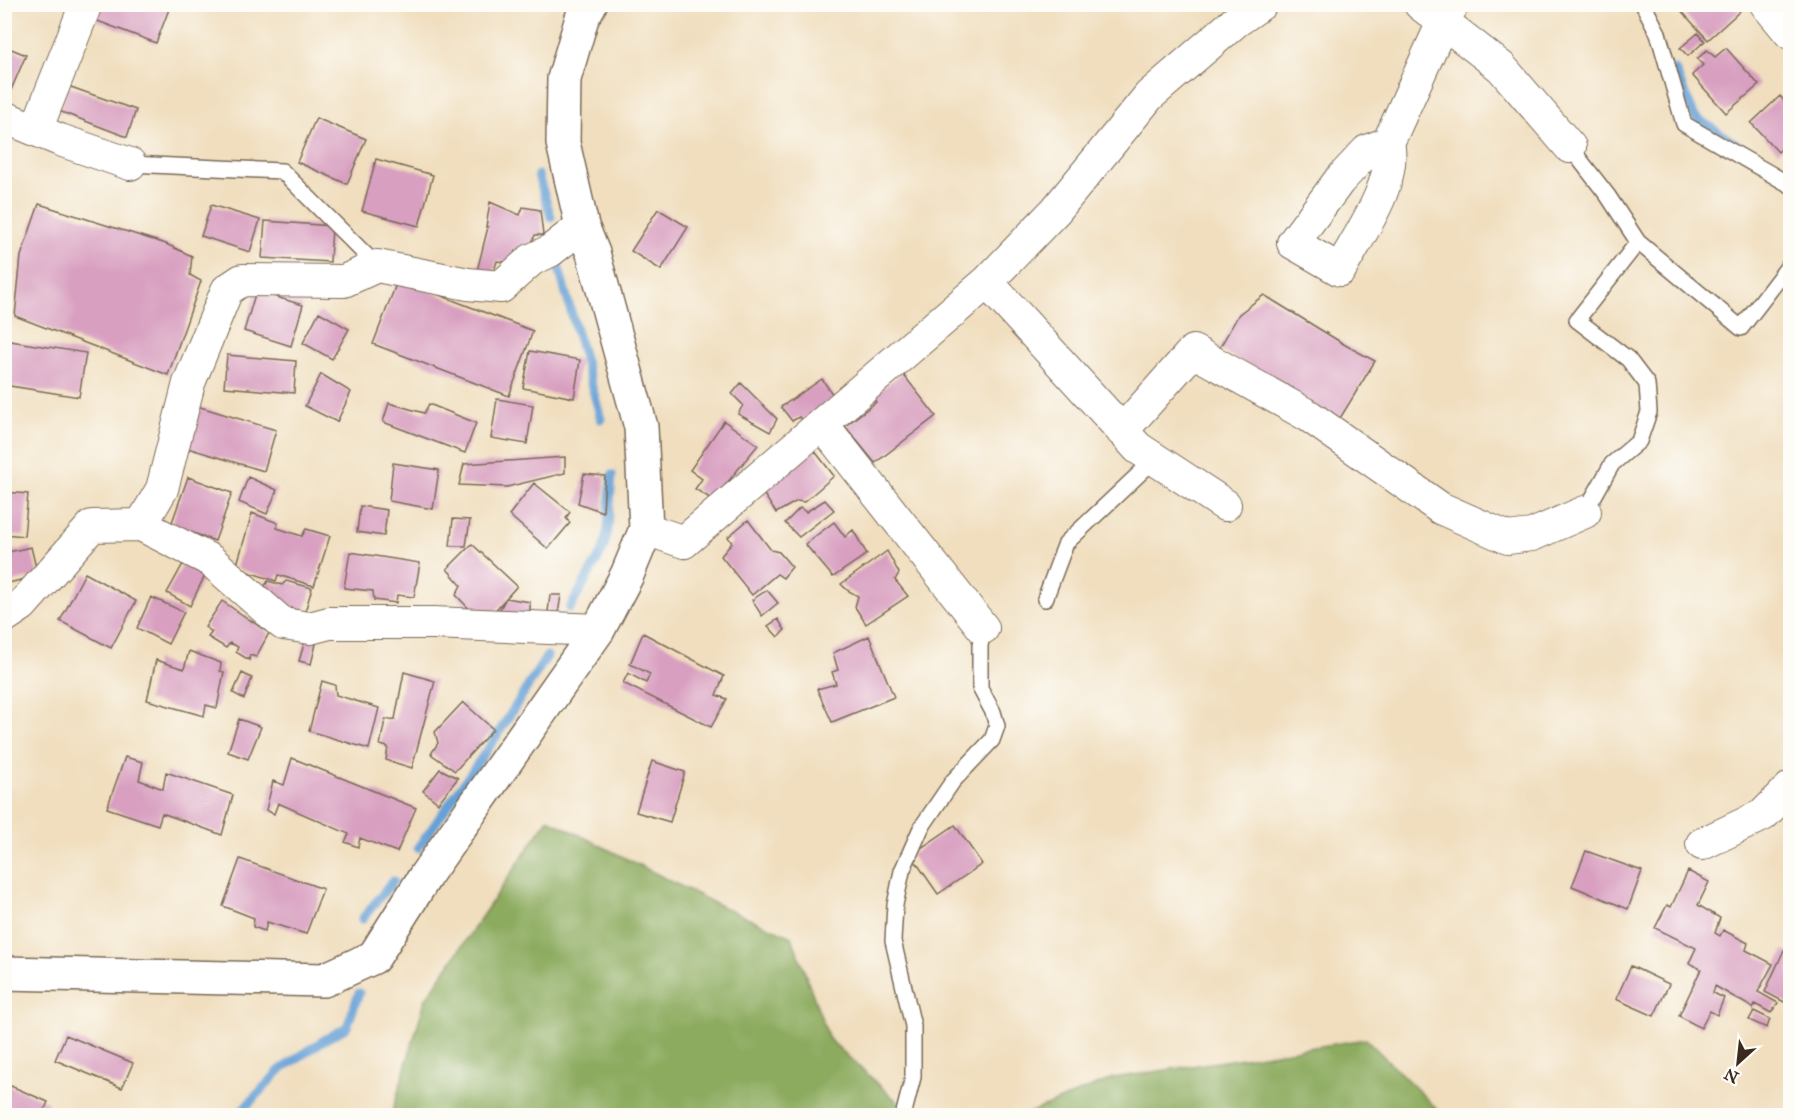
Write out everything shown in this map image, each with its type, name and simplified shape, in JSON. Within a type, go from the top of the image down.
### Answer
[{"type":"street","points":[[36,130],[86,4]]},
{"type":"street","points":[[4,973],[324,980],[374,957],[426,875],[598,630],[627,575],[646,529],[641,428],[593,253],[582,226],[563,143],[564,79],[582,18],[590,4]]},
{"type":"street","points":[[646,529],[684,542],[987,282],[1056,210],[1149,96],[1235,22],[1261,4]]},
{"type":"street","points":[[1766,4],[1791,33]]},
{"type":"street","points":[[1388,143],[1439,10],[1501,67],[1570,147]]},
{"type":"street","points":[[4,117],[130,164]]},
{"type":"street","points":[[141,525],[162,489],[189,383],[227,290],[242,280],[344,281],[377,266],[468,284],[501,287],[531,260],[550,251],[582,226]]},
{"type":"street","points":[[987,282],[1138,448],[1225,505]]},
{"type":"street","points":[[1122,431],[1193,351],[1309,416],[1440,508],[1509,538],[1532,535],[1585,512]]},
{"type":"street","points":[[822,424],[983,628]]},
{"type":"street","points":[[4,616],[22,604],[93,526],[141,525],[210,560],[283,624],[310,628],[329,623],[433,623],[598,630]]},
{"type":"street","points":[[1702,844],[1763,815],[1791,788]]},
{"type":"lane","points":[[1643,4],[1658,33],[1684,124],[1791,185]]},
{"type":"lane","points":[[1570,147],[1608,196],[1638,242],[1741,327],[1791,264]]},
{"type":"lane","points":[[130,164],[282,171],[377,266]]},
{"type":"lane","points":[[1585,512],[1612,465],[1639,441],[1649,412],[1647,384],[1628,359],[1577,320],[1638,242]]},
{"type":"lane","points":[[1045,599],[1066,543],[1155,459]]},
{"type":"lane","points":[[903,1116],[914,1077],[913,1026],[893,941],[895,905],[902,870],[921,828],[953,782],[992,740],[997,726],[993,712],[980,688],[980,646],[983,628]]},
{"type":"green space","points":[[548,819],[714,903],[792,937],[829,1039],[912,1115],[391,1116],[425,1000]]},
{"type":"green space","points":[[1366,1039],[1442,1114],[1440,1116],[1024,1115],[1114,1078]]},
{"type":"building","points":[[101,4],[171,4],[156,43],[95,20]]},
{"type":"building","points":[[1675,4],[1733,4],[1740,11],[1708,40]]},
{"type":"building","points":[[1698,33],[1705,41],[1688,56],[1680,48]]},
{"type":"building","points":[[4,46],[26,55],[11,90],[4,88]]},
{"type":"building","points":[[1726,48],[1759,85],[1726,113],[1692,75],[1703,65],[1697,59],[1707,50],[1715,57]]},
{"type":"building","points":[[68,86],[136,110],[127,137],[59,111]]},
{"type":"building","points":[[1780,96],[1790,108],[1790,141],[1778,152],[1751,123]]},
{"type":"building","points":[[316,118],[366,139],[347,184],[297,162]]},
{"type":"building","points":[[376,159],[433,175],[419,226],[362,211]]},
{"type":"building","points":[[490,202],[520,215],[523,207],[540,210],[543,235],[535,235],[526,257],[512,263],[497,261],[492,277],[476,275],[488,227],[486,227]]},
{"type":"building","points":[[39,204],[166,244],[192,256],[190,275],[201,281],[168,375],[15,316],[21,256]]},
{"type":"building","points":[[211,205],[260,220],[250,252],[201,236]]},
{"type":"building","points":[[658,209],[688,227],[661,270],[631,251]]},
{"type":"building","points":[[265,221],[332,226],[330,262],[262,258]]},
{"type":"building","points":[[398,279],[533,331],[509,396],[373,344]]},
{"type":"building","points":[[256,291],[303,305],[291,346],[244,331]]},
{"type":"building","points":[[1264,295],[1375,361],[1339,420],[1219,349],[1239,314]]},
{"type":"building","points":[[319,312],[349,329],[332,359],[303,343]]},
{"type":"building","points":[[4,340],[86,353],[79,397],[4,385]]},
{"type":"building","points":[[530,351],[580,360],[574,398],[523,388]]},
{"type":"building","points":[[227,355],[296,361],[294,393],[224,387]]},
{"type":"building","points":[[902,373],[936,416],[875,463],[845,426],[876,402],[872,397]]},
{"type":"building","points":[[321,374],[351,392],[337,422],[305,406]]},
{"type":"building","points":[[822,379],[835,398],[803,421],[799,417],[792,421],[781,407]]},
{"type":"building","points":[[741,383],[777,419],[770,432],[738,414],[743,405],[732,394]]},
{"type":"building","points":[[497,399],[533,405],[527,444],[491,438]]},
{"type":"building","points":[[389,403],[424,413],[429,404],[476,423],[465,453],[383,422]]},
{"type":"building","points":[[197,406],[276,430],[264,471],[184,447]]},
{"type":"building","points":[[724,421],[758,445],[713,500],[695,489],[702,479],[690,470]]},
{"type":"building","points":[[814,450],[834,476],[804,502],[797,501],[776,513],[761,490]]},
{"type":"building","points":[[565,457],[565,473],[507,487],[459,485],[464,464]]},
{"type":"building","points":[[393,463],[439,470],[433,509],[389,501]]},
{"type":"building","points":[[584,474],[605,476],[603,512],[578,503]]},
{"type":"building","points":[[188,477],[232,493],[215,541],[171,525]]},
{"type":"building","points":[[248,477],[277,490],[267,514],[239,502]]},
{"type":"building","points":[[534,483],[570,512],[566,518],[570,523],[548,549],[509,515]]},
{"type":"building","points":[[5,492],[28,494],[24,536],[5,534]]},
{"type":"building","points":[[825,500],[834,510],[799,537],[785,523],[800,508],[806,512]]},
{"type":"building","points":[[360,506],[387,510],[384,536],[357,532]]},
{"type":"building","points":[[252,513],[278,523],[277,528],[302,536],[306,529],[330,536],[314,586],[278,575],[276,581],[236,568]]},
{"type":"building","points":[[453,519],[470,520],[466,546],[450,546]]},
{"type":"building","points":[[748,520],[771,550],[779,552],[792,567],[783,578],[777,574],[752,595],[721,556],[732,543],[728,537]]},
{"type":"building","points":[[834,522],[845,537],[853,530],[867,554],[833,577],[805,544]]},
{"type":"building","points":[[472,544],[517,586],[493,613],[474,614],[456,595],[461,585],[447,569]]},
{"type":"building","points":[[31,547],[38,576],[4,584],[4,553]]},
{"type":"building","points":[[887,551],[899,573],[895,580],[908,596],[866,624],[855,607],[858,596],[841,584]]},
{"type":"building","points":[[350,552],[420,563],[414,597],[397,595],[396,603],[374,600],[373,591],[344,588]]},
{"type":"building","points":[[183,564],[205,575],[190,606],[167,593]]},
{"type":"building","points":[[85,573],[136,601],[111,648],[60,621]]},
{"type":"building","points":[[268,581],[282,585],[286,581],[312,588],[305,612],[286,607],[262,590]]},
{"type":"building","points":[[767,590],[778,603],[762,616],[752,600]]},
{"type":"building","points":[[550,595],[561,595],[558,614],[548,612]]},
{"type":"building","points":[[151,597],[184,612],[168,644],[137,628]]},
{"type":"building","points":[[506,598],[530,602],[530,616],[498,613]]},
{"type":"building","points":[[222,601],[269,633],[256,657],[250,655],[249,660],[236,652],[238,647],[230,643],[226,648],[208,637],[212,632],[205,627]]},
{"type":"building","points":[[778,619],[785,630],[778,637],[768,626]]},
{"type":"building","points":[[643,633],[724,676],[716,695],[727,699],[711,727],[623,683],[628,673],[646,683],[650,674],[630,664]]},
{"type":"building","points":[[869,636],[894,697],[832,722],[817,689],[836,684],[832,672],[838,670],[833,653]]},
{"type":"building","points":[[306,637],[317,640],[311,664],[299,661]]},
{"type":"building","points":[[189,651],[221,663],[220,671],[224,672],[217,708],[206,705],[204,716],[147,700],[156,660],[184,669]]},
{"type":"building","points":[[404,672],[435,681],[412,768],[386,760],[388,747],[380,745],[385,720],[395,719]]},
{"type":"building","points":[[242,673],[252,678],[244,699],[233,693]]},
{"type":"building","points":[[322,681],[335,685],[336,695],[379,708],[369,749],[309,731]]},
{"type":"building","points":[[463,702],[493,729],[455,771],[431,754],[438,743],[435,732]]},
{"type":"building","points":[[239,719],[261,727],[248,759],[228,752]]},
{"type":"building","points":[[125,757],[143,762],[139,780],[163,789],[166,772],[233,795],[222,835],[162,813],[158,825],[107,808]]},
{"type":"building","points":[[292,758],[416,808],[397,852],[360,838],[358,847],[345,842],[349,834],[278,803],[274,814],[266,810],[273,781],[284,785]]},
{"type":"building","points":[[652,761],[685,772],[670,822],[636,812]]},
{"type":"building","points":[[440,769],[458,778],[438,803],[423,791]]},
{"type":"building","points":[[955,825],[982,864],[938,894],[911,855]]},
{"type":"building","points":[[1586,851],[1642,871],[1628,909],[1572,886]]},
{"type":"building","points":[[240,859],[323,889],[306,934],[267,922],[265,931],[253,927],[254,918],[223,906]]},
{"type":"building","points":[[1688,871],[1709,882],[1698,905],[1720,918],[1715,933],[1720,936],[1723,930],[1748,943],[1746,950],[1773,964],[1758,992],[1778,1003],[1771,1013],[1755,1004],[1753,1008],[1715,986],[1713,993],[1724,998],[1717,1015],[1710,1011],[1701,1028],[1679,1016],[1701,969],[1689,963],[1696,948],[1655,928],[1667,905],[1671,907]]},
{"type":"building","points":[[1784,950],[1790,953],[1790,1005],[1765,992]]},
{"type":"building","points":[[1631,966],[1669,984],[1654,1016],[1616,999]]},
{"type":"building","points":[[1754,1011],[1770,1019],[1767,1028],[1749,1020]]},
{"type":"building","points":[[66,1035],[133,1063],[122,1088],[55,1060]]},
{"type":"building","points":[[4,1083],[48,1102],[42,1116],[4,1116]]},
{"type":"waterway","points":[[1675,70],[1695,117],[1759,159]]},
{"type":"waterway","points":[[538,175],[551,217]]},
{"type":"waterway","points":[[558,265],[601,419]]},
{"type":"waterway","points":[[570,608],[603,550],[608,529],[612,475]]},
{"type":"waterway","points":[[418,848],[494,740],[547,656]]},
{"type":"waterway","points":[[362,919],[393,881]]},
{"type":"waterway","points":[[237,1116],[280,1070],[347,1027],[359,993]]}]
